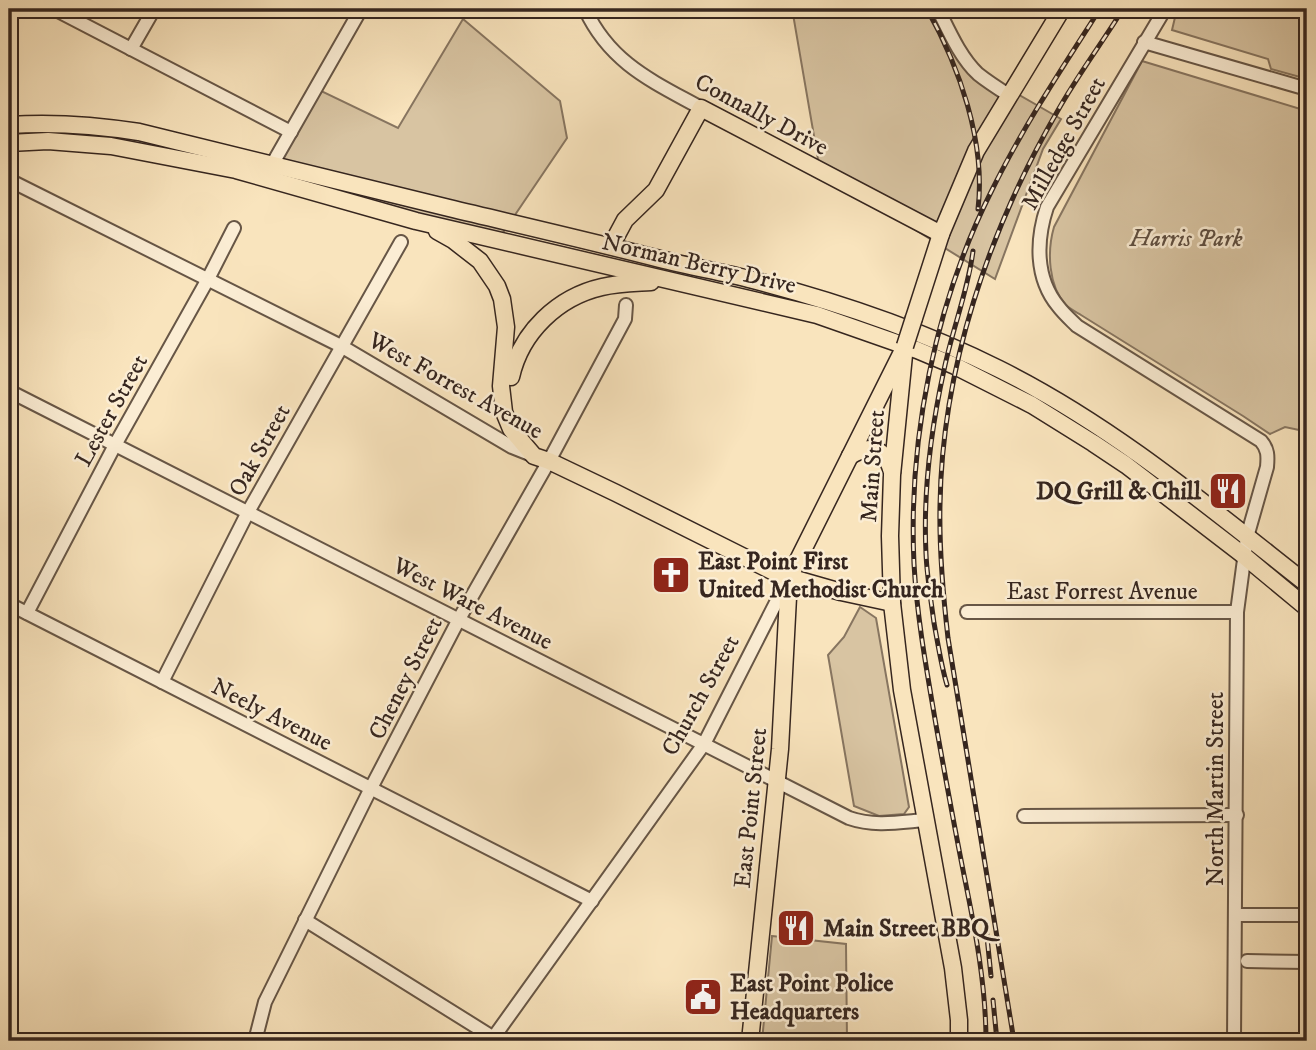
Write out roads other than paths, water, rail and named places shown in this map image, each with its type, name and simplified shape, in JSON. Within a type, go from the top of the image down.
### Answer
[{"type":"main road","points":[[941,234],[976,152],[1062,9]]},
{"type":"main road","name":"Connally Drive","points":[[701,108],[941,234]]},
{"type":"main road","points":[[611,246],[625,220],[656,190],[701,108]]},
{"type":"main road","name":"Norman Berry Drive","points":[[9,125],[99,125],[139,132],[416,220],[817,315],[917,349],[1032,405],[1093,443],[1126,465],[1243,555],[1307,608]]},
{"type":"main road","name":"Norman Berry Drive","points":[[9,143],[48,141],[111,146],[268,171],[502,221],[752,280],[892,323],[947,344],[1044,392],[1084,417],[1146,460],[1307,584]]},
{"type":"main road","points":[[416,220],[468,251],[480,261],[497,286],[506,327],[501,386],[503,412],[510,429],[542,459]]},
{"type":"main road","name":"Church Street","points":[[789,578],[900,363],[941,234]]},
{"type":"main road","points":[[542,459],[519,423],[511,401],[513,368],[516,356],[526,339],[549,313],[588,291],[616,284],[675,282]]},
{"type":"main road","name":"Main Street","points":[[900,363],[892,475],[892,603],[902,691],[953,968],[959,1041]]},
{"type":"main road","points":[[850,456],[860,450],[879,451],[889,462],[892,475]]},
{"type":"main road","name":"West Forrest Avenue","points":[[542,459],[778,574],[892,603]]},
{"type":"main road","name":"East Point Street","points":[[750,1041],[780,749],[789,578]]},
{"type":"street","points":[[54,9],[291,132]]},
{"type":"street","points":[[131,49],[154,9]]},
{"type":"street","points":[[268,171],[361,9]]},
{"type":"street","name":"Connally Drive","points":[[585,9],[610,48],[626,64],[642,76],[701,108]]},
{"type":"street","points":[[938,9],[972,68],[1010,96]]},
{"type":"street","name":"Milledge Street","points":[[1165,9],[1047,207],[1041,223],[1039,260],[1049,292],[1077,326],[1243,429],[1265,446]]},
{"type":"street","points":[[1144,42],[1307,89]]},
{"type":"street","name":"West Forrest Avenue","points":[[9,180],[341,346],[512,446],[542,459]]},
{"type":"street","name":"Lester Street","points":[[27,613],[234,228]]},
{"type":"street","name":"Oak Street","points":[[162,682],[248,512],[401,243]]},
{"type":"street","name":"Cheney Street","points":[[255,1041],[265,1002],[371,788],[542,459],[625,319],[626,305]]},
{"type":"street","name":"West Ware Avenue","points":[[9,391],[849,818],[879,824],[926,820]]},
{"type":"street","name":"North Martin Street","points":[[1234,1041],[1237,612],[1243,555],[1267,467],[1265,446]]},
{"type":"street","name":"Church Street","points":[[492,1039],[704,744],[789,578]]},
{"type":"street","name":"Neely Avenue","points":[[9,604],[592,901]]},
{"type":"street","name":"East Forrest Avenue","points":[[967,612],[1237,612]]},
{"type":"street","points":[[1024,816],[1237,815]]},
{"type":"street","points":[[1236,915],[1307,915]]},
{"type":"street","points":[[305,920],[492,1039]]},
{"type":"street","points":[[1247,961],[1307,962]]},
{"type":"railway","points":[[927,9],[950,55],[968,105],[978,158],[978,209]]},
{"type":"railway","points":[[986,1041],[979,957],[936,725],[915,584],[913,517],[921,421],[929,372],[941,325],[972,233],[1017,143],[1100,9]]},
{"type":"railway","points":[[1014,1041],[948,638],[940,539],[943,453],[960,351],[974,301],[1010,204],[1057,112],[1123,9]]},
{"type":"railway","points":[[947,685],[927,571],[927,485],[939,392],[973,251]]},
{"type":"railway","points":[[986,927],[991,976]]},
{"type":"railway","points":[[993,1000],[997,1041]]},
{"type":"place","name":"DQ Grill & Chill","points":[[1228,491]]},
{"type":"place","name":"East Point First United Methodist Church","points":[[671,575]]},
{"type":"place","name":"Main Street BBQ","points":[[796,928]]},
{"type":"place","name":"East Point Police Headquarters","points":[[703,997]]},
{"type":"park label","name":"Harris Park","points":[[1186,238]]}]
